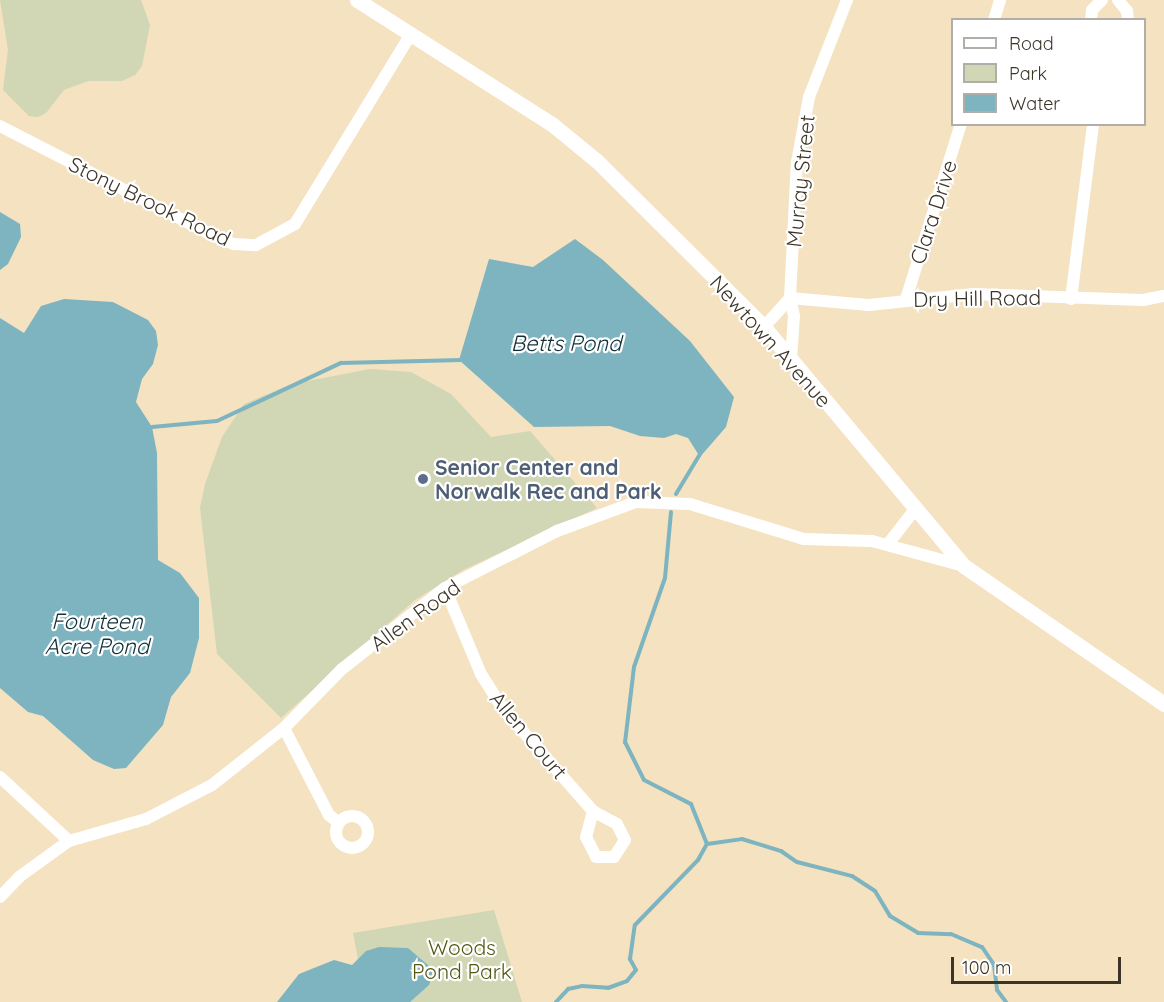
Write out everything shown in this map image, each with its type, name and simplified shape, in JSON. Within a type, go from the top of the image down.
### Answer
[{"type":"main road","name":"Newtown Avenue","points":[[357,0],[553,125],[597,161],[764,327],[964,566],[1164,704]]},
{"type":"street","name":"Murray Street","points":[[791,359],[794,316],[790,298],[797,162],[809,97],[847,0]]},
{"type":"street","points":[[995,18],[1000,0]]},
{"type":"street","points":[[1091,18],[1092,10],[1102,0]]},
{"type":"street","points":[[1118,0],[1124,5],[1127,18]]},
{"type":"street","name":"Stony Brook Road","points":[[0,126],[210,234],[234,244],[256,245],[295,224],[411,34]]},
{"type":"street","name":"Clara Drive","points":[[906,299],[960,126]]},
{"type":"street","points":[[1071,299],[1093,126]]},
{"type":"street","name":"Dry Hill Road","points":[[790,298],[868,305],[906,299],[973,294],[1143,300],[1164,296]]},
{"type":"street","points":[[764,327],[790,298]]},
{"type":"street","name":"Allen Road","points":[[0,897],[19,877],[69,841],[146,819],[212,785],[284,728],[342,669],[445,588],[557,531],[636,502],[690,504],[804,539],[888,544],[964,566]]},
{"type":"street","points":[[888,544],[916,508]]},
{"type":"street","name":"Allen Court","points":[[445,588],[481,674],[503,709],[593,811]]},
{"type":"street","points":[[284,728],[329,815],[339,823]]},
{"type":"street","points":[[0,777],[69,841]]},
{"type":"green space","points":[[0,0],[141,0],[150,25],[142,66],[135,75],[122,81],[88,81],[64,90],[46,113],[38,117],[29,116],[3,90],[8,50]]},
{"type":"green space","points":[[370,369],[411,372],[451,394],[491,437],[530,431],[597,508],[463,570],[415,600],[281,718],[217,654],[200,508],[205,484],[222,437],[244,404],[292,384]]},
{"type":"green space","name":"Woods Pond Park","points":[[494,910],[522,1002],[279,1002],[361,975],[353,933]]},
{"type":"water","points":[[0,212],[20,224],[21,237],[8,264],[0,270]]},
{"type":"water","name":"Betts Pond","points":[[575,239],[603,260],[690,341],[734,397],[726,427],[700,457],[688,438],[676,434],[664,438],[640,436],[610,426],[534,427],[459,360],[489,259],[533,267]]},
{"type":"water","name":"Fourteen Acre Pond","points":[[64,299],[113,302],[148,320],[156,331],[158,345],[153,364],[142,379],[136,402],[152,427],[157,453],[158,560],[180,573],[199,598],[199,638],[190,673],[171,697],[163,725],[126,768],[114,769],[93,760],[43,716],[28,712],[0,688],[0,318],[24,333],[41,306]]},
{"type":"water","points":[[379,947],[408,948],[429,966],[433,975],[429,985],[410,1002],[277,1002],[299,974],[334,960],[352,965],[366,951]]},
{"type":"waterway","points":[[152,427],[217,421],[341,363],[462,360]]},
{"type":"waterway","points":[[676,494],[700,454]]},
{"type":"waterway","points":[[671,512],[665,578],[634,667],[625,742],[644,780],[691,804],[707,844]]},
{"type":"waterway","points":[[707,844],[742,839],[781,851],[797,862],[852,876],[875,891],[890,916],[918,933],[951,934],[982,947],[994,965],[997,990],[1006,1002]]},
{"type":"waterway","points":[[556,1002],[568,989],[582,986],[608,988],[627,981],[636,970],[630,959],[635,925],[698,860],[707,844]]},
{"type":"place","name":"Senior Center and Norwalk Rec and Park","points":[[423,479]]}]
